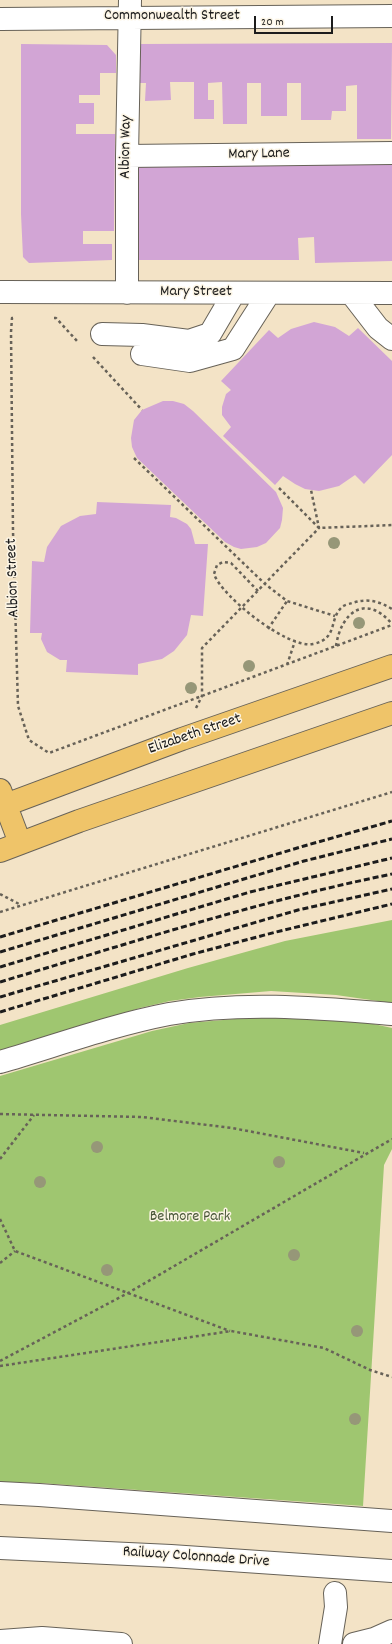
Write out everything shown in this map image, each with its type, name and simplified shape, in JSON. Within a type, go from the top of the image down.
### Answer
[{"type":"main road","name":"Elizabeth Street","points":[[2,801],[392,666]]},
{"type":"main road","points":[[2,801],[10,847],[79,821],[392,713]]},
{"type":"street","name":"Commonwealth Street","points":[[0,19],[130,8],[392,16]]},
{"type":"street","name":"Albion Way","points":[[127,293],[127,156],[130,8]]},
{"type":"street","name":"Mary Lane","points":[[127,156],[392,153]]},
{"type":"street","name":"Mary Street","points":[[0,292],[392,293]]},
{"type":"street","points":[[142,354],[190,361],[233,349],[269,292]]},
{"type":"street","points":[[102,334],[142,334],[189,341],[210,334],[234,293]]},
{"type":"street","points":[[351,293],[378,328],[392,339]]},
{"type":"street","points":[[0,1062],[118,1027],[169,1014],[236,1008],[269,1007],[392,1014]]},
{"type":"street","points":[[0,1493],[39,1494],[392,1521]]},
{"type":"street","name":"Railway Colonnade Drive","points":[[0,1548],[37,1548],[392,1571]]},
{"type":"street","points":[[330,1644],[336,1608],[335,1593]]},
{"type":"street","points":[[354,1644],[374,1639],[392,1631]]},
{"type":"street","points":[[0,1641],[42,1638],[121,1644]]},
{"type":"path","name":"Albion Street","points":[[12,318],[13,532],[18,706],[29,740],[49,754],[202,696]]},
{"type":"path","points":[[56,318],[82,346]]},
{"type":"path","points":[[87,351],[142,410]]},
{"type":"path","points":[[134,458],[265,584],[287,601],[335,616]]},
{"type":"path","points":[[279,488],[319,528]]},
{"type":"path","points":[[312,490],[319,528]]},
{"type":"path","points":[[182,739],[202,696],[202,648],[319,528],[392,526]]},
{"type":"path","points":[[258,591],[231,563],[223,562],[217,565],[214,574],[216,580],[242,607],[268,629],[294,641],[312,644],[325,639],[334,627],[335,616],[342,607],[362,600],[378,601],[392,609]]},
{"type":"path","points":[[268,629],[287,601]]},
{"type":"path","points":[[202,696],[287,665],[392,625],[378,611],[366,609],[353,611],[345,618],[340,628],[336,646]]},
{"type":"path","points":[[287,665],[294,641]]},
{"type":"path","points":[[0,912],[392,792]]},
{"type":"path","points":[[0,894],[21,905]]},
{"type":"path","points":[[0,1114],[142,1117],[232,1128],[365,1153]]},
{"type":"path","points":[[0,1160],[34,1115]]},
{"type":"path","points":[[0,1361],[128,1293],[365,1153],[392,1139]]},
{"type":"path","points":[[0,1219],[15,1251],[231,1331],[324,1348],[370,1370],[392,1377]]},
{"type":"path","points":[[0,1263],[15,1251]]},
{"type":"path","points":[[0,1366],[231,1331]]},
{"type":"green space","points":[[392,920],[392,1003],[336,995],[271,991],[200,997],[170,1001],[140,1008],[0,1052],[0,1025],[188,968],[285,941]]},
{"type":"green space","name":"Belmore Park","points":[[269,1016],[355,1020],[392,1028],[392,1149],[384,1165],[363,1506],[40,1483],[0,1482],[0,1076],[152,1031],[189,1023]]},
{"type":"building","points":[[392,43],[391,139],[357,139],[357,85],[346,86],[346,111],[332,111],[331,120],[301,120],[301,83],[287,83],[287,116],[261,116],[261,83],[247,83],[247,124],[223,124],[222,82],[208,83],[208,100],[214,100],[214,119],[194,119],[194,82],[170,82],[171,100],[145,101],[146,83],[140,83],[139,44]]},
{"type":"building","points":[[21,44],[107,45],[116,55],[116,73],[100,73],[100,95],[79,95],[79,103],[94,103],[94,124],[76,124],[76,134],[115,134],[114,231],[83,231],[83,244],[112,244],[112,260],[29,263],[23,257],[21,214]]},
{"type":"building","points":[[392,162],[392,261],[315,263],[314,237],[298,238],[299,260],[138,260],[138,164]]},
{"type":"building","points":[[314,322],[335,327],[349,336],[358,328],[392,361],[392,455],[364,484],[355,475],[339,486],[319,491],[305,489],[283,476],[275,485],[223,436],[231,427],[222,415],[222,407],[226,394],[231,390],[221,381],[269,330],[278,338],[291,329]]},
{"type":"building","points":[[163,401],[173,401],[184,404],[193,411],[276,492],[283,508],[282,520],[280,528],[266,543],[257,547],[241,549],[225,542],[137,458],[132,447],[131,438],[134,420],[142,410]]},
{"type":"building","points":[[97,502],[171,505],[170,517],[176,518],[187,524],[191,529],[195,544],[208,544],[203,616],[191,615],[187,635],[174,651],[162,659],[138,664],[138,675],[66,672],[67,660],[60,660],[47,652],[41,639],[42,633],[30,633],[32,561],[44,562],[47,547],[61,526],[80,516],[96,514]]},
{"type":"railway","points":[[0,937],[392,821]]},
{"type":"railway","points":[[0,952],[304,861],[392,839]]},
{"type":"railway","points":[[0,967],[250,892],[392,858]]},
{"type":"railway","points":[[0,982],[244,910],[392,874]]},
{"type":"railway","points":[[0,997],[298,910],[392,889]]},
{"type":"railway","points":[[0,1012],[193,954],[392,904]]}]
